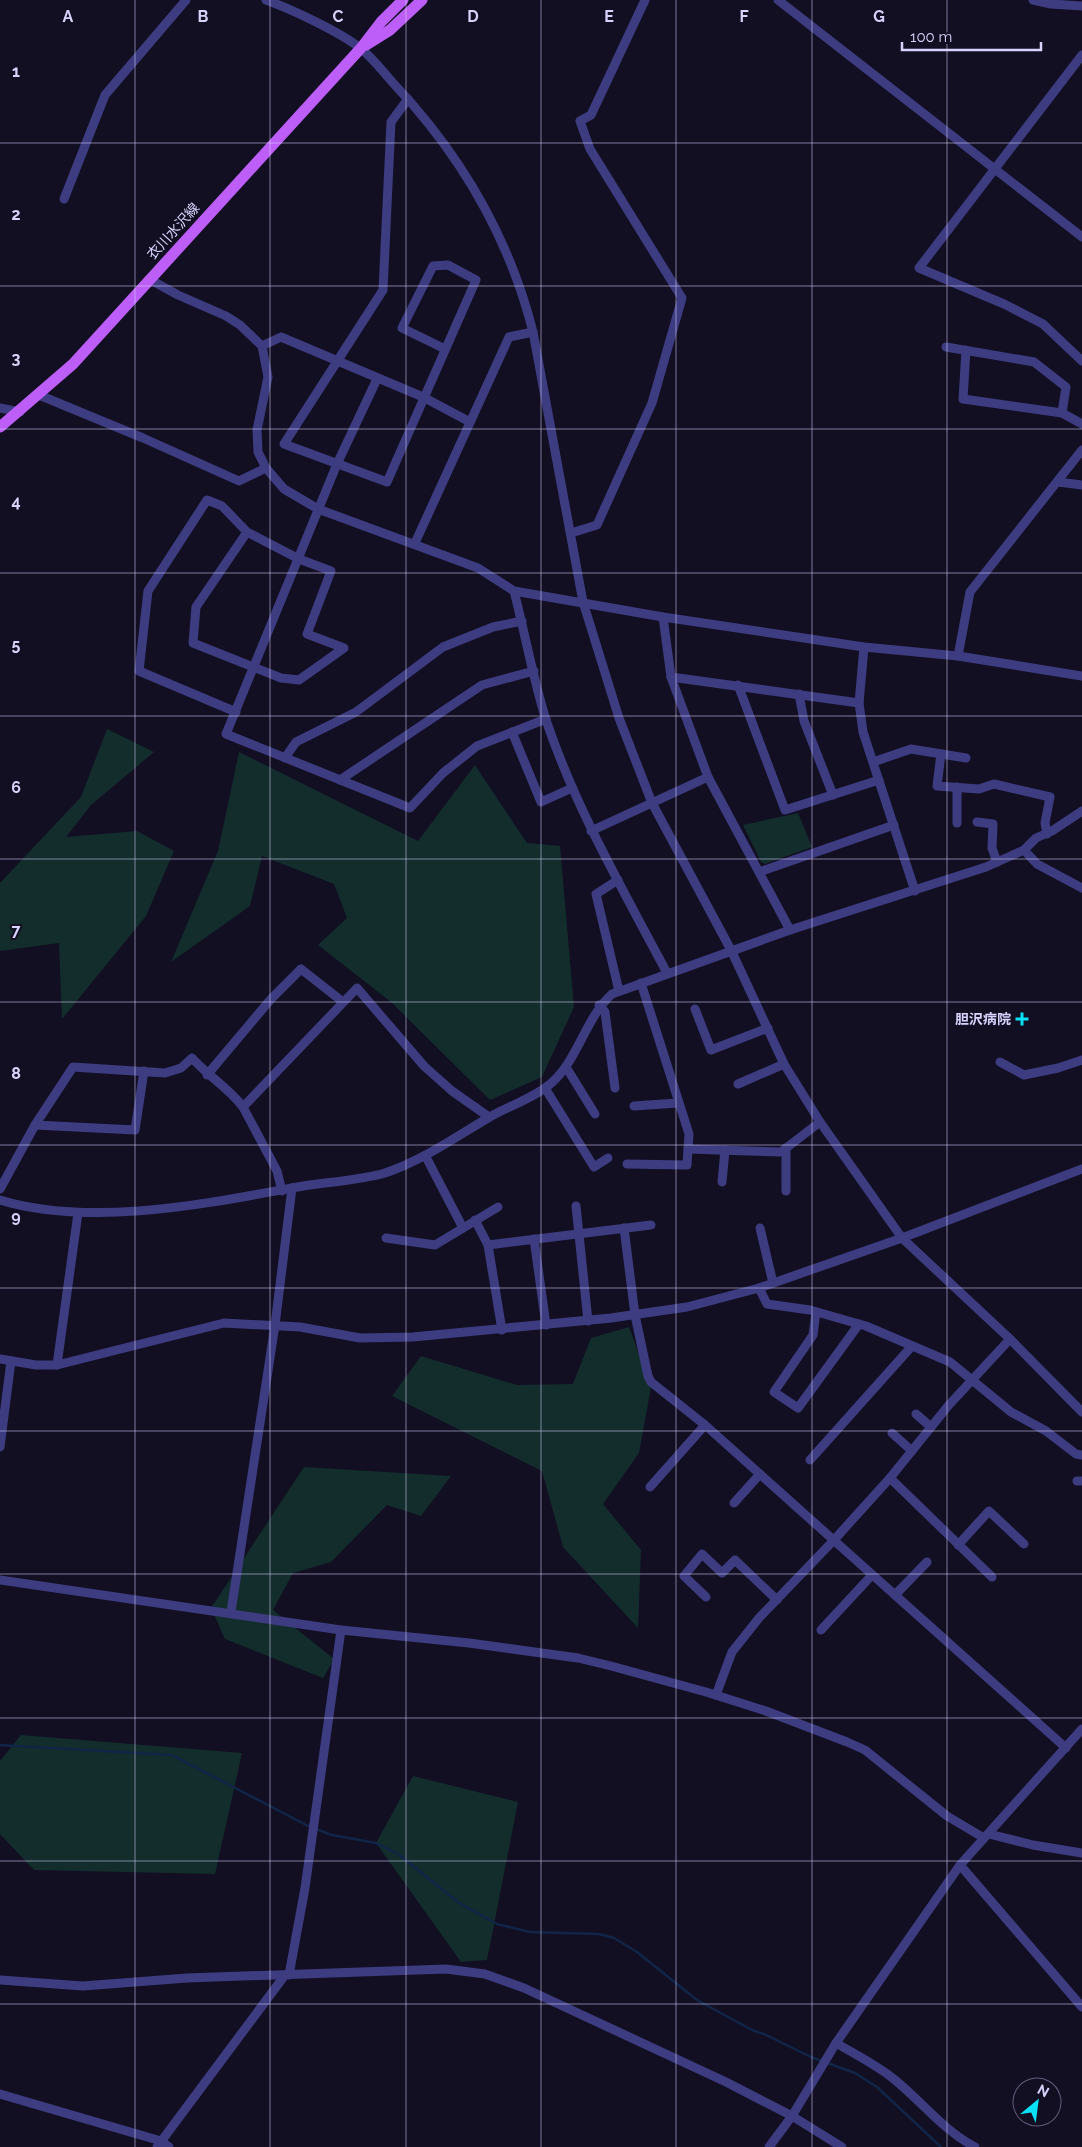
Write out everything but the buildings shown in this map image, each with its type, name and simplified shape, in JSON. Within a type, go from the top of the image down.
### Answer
[{"type":"main road","name":"衣川水沢線","points":[[0,428],[73,364],[360,48],[381,22],[403,0]]},
{"type":"main road","name":"衣川水沢線","points":[[360,48],[390,30],[422,0]]},
{"type":"street","points":[[64,199],[105,95],[186,0]]},
{"type":"street","points":[[266,0],[360,48],[408,99],[460,166],[505,246],[526,305],[533,332],[583,602],[619,718],[652,803],[731,950],[784,1064],[820,1122],[902,1238],[1010,1340],[1082,1412]]},
{"type":"street","points":[[571,533],[597,525],[652,403],[682,298],[590,149],[580,121],[591,115],[645,0]]},
{"type":"street","points":[[778,0],[1082,237]]},
{"type":"street","points":[[1033,0],[1051,4],[1082,6]]},
{"type":"street","points":[[1082,55],[919,268],[1004,304],[1043,324],[1082,361]]},
{"type":"street","points":[[408,99],[391,122],[383,290],[284,444],[387,482],[476,280],[448,265],[433,266],[402,328],[445,349]]},
{"type":"street","points":[[149,279],[240,324],[262,346],[268,377],[256,441],[266,468],[284,489],[318,509],[415,543],[478,568],[514,591],[663,617],[864,646],[958,656],[1082,676]]},
{"type":"street","points":[[415,543],[509,337],[533,332]]},
{"type":"street","points":[[262,346],[281,337],[423,397],[470,422]]},
{"type":"street","points":[[946,347],[1034,362],[1066,386],[1062,413]]},
{"type":"street","points":[[966,350],[963,400],[1062,413],[1082,424]]},
{"type":"street","points":[[377,379],[337,464],[226,734],[410,808],[443,773],[477,746],[546,719]]},
{"type":"street","points":[[39,395],[239,481],[266,468]]},
{"type":"street","points":[[0,408],[20,412]]},
{"type":"street","points":[[958,656],[970,592],[1082,450]]},
{"type":"street","points":[[1058,482],[1082,485]]},
{"type":"street","points":[[236,712],[139,671],[148,590],[207,500],[222,506],[247,532],[299,559],[330,571],[307,634],[344,648],[299,680],[281,678],[193,643],[196,606],[247,532]]},
{"type":"street","points":[[514,591],[546,719],[572,788],[591,831],[667,972]]},
{"type":"street","points":[[663,617],[671,677],[708,777],[790,930]]},
{"type":"street","points":[[285,758],[296,742],[356,712],[443,647],[493,627],[522,621]]},
{"type":"street","points":[[864,646],[859,703],[863,732],[915,891]]},
{"type":"street","points":[[340,780],[482,685],[534,671]]},
{"type":"street","points":[[671,677],[859,703]]},
{"type":"street","points":[[738,685],[785,810],[879,780]]},
{"type":"street","points":[[799,694],[804,721],[833,795]]},
{"type":"street","points":[[512,732],[541,802],[572,788]]},
{"type":"street","points":[[873,762],[911,750],[966,758]]},
{"type":"street","points":[[941,754],[937,786],[978,789],[994,784],[1050,797],[1045,824],[1047,834]]},
{"type":"street","points":[[591,831],[708,777]]},
{"type":"street","points":[[957,787],[957,823]]},
{"type":"street","points":[[0,1200],[24,1207],[78,1213],[170,1207],[383,1174],[426,1157],[490,1117],[545,1088],[566,1066],[599,1005],[612,994],[667,972],[731,950],[915,891],[997,862],[1024,850],[1036,838],[1047,834],[1082,811]]},
{"type":"street","points":[[977,822],[992,824],[992,848],[997,862]]},
{"type":"street","points":[[759,872],[894,825]]},
{"type":"street","points":[[1024,850],[1037,864],[1082,888]]},
{"type":"street","points":[[618,880],[596,894],[619,991]]},
{"type":"street","points":[[208,1075],[271,998],[301,969],[343,1002]]},
{"type":"street","points":[[626,1164],[687,1164],[689,1134],[641,983]]},
{"type":"street","points":[[243,1106],[357,988],[424,1066],[452,1091],[490,1117]]},
{"type":"street","points":[[599,1005],[605,1012],[615,1088]]},
{"type":"street","points":[[695,1008],[711,1050],[768,1028]]},
{"type":"street","points":[[0,1189],[35,1126],[74,1067],[165,1073],[181,1068],[192,1058],[243,1106],[277,1171],[282,1191]]},
{"type":"street","points":[[1000,1062],[1024,1075],[1058,1068],[1082,1060]]},
{"type":"street","points":[[738,1084],[784,1064]]},
{"type":"street","points":[[566,1066],[594,1114]]},
{"type":"street","points":[[35,1126],[135,1130],[144,1071]]},
{"type":"street","points":[[545,1088],[594,1167],[608,1158]]},
{"type":"street","points":[[634,1106],[678,1104]]},
{"type":"street","points":[[688,1148],[781,1152],[820,1122]]},
{"type":"street","points":[[786,1148],[786,1191]]},
{"type":"street","points":[[722,1182],[725,1150]]},
{"type":"street","points":[[426,1157],[463,1228]]},
{"type":"street","points":[[0,1359],[36,1365],[57,1365],[224,1323],[275,1325],[360,1338],[413,1337],[588,1321],[688,1307],[759,1288],[902,1238],[1082,1169]]},
{"type":"street","points":[[231,1612],[275,1325],[292,1188]]},
{"type":"street","points":[[576,1206],[588,1321]]},
{"type":"street","points":[[386,1238],[435,1245],[498,1207]]},
{"type":"street","points":[[57,1365],[78,1213]]},
{"type":"street","points":[[475,1220],[488,1245],[502,1330]]},
{"type":"street","points":[[488,1245],[651,1225]]},
{"type":"street","points":[[624,1228],[635,1315],[651,1382],[705,1425],[1066,1748]]},
{"type":"street","points":[[760,1228],[773,1283]]},
{"type":"street","points":[[534,1239],[546,1325]]},
{"type":"street","points":[[759,1288],[767,1304],[816,1312],[859,1324],[950,1362],[1011,1412],[1046,1431],[1076,1454],[1082,1455]]},
{"type":"street","points":[[816,1312],[813,1335],[774,1392],[798,1408],[859,1324]]},
{"type":"street","points":[[716,1695],[732,1652],[777,1600],[890,1478],[972,1380],[1010,1340]]},
{"type":"street","points":[[810,1460],[912,1346]]},
{"type":"street","points":[[0,1447],[12,1361]]},
{"type":"street","points":[[916,1414],[932,1428]]},
{"type":"street","points":[[650,1487],[705,1425]]},
{"type":"street","points":[[892,1433],[912,1451]]},
{"type":"street","points":[[734,1503],[760,1474]]},
{"type":"street","points":[[890,1478],[992,1577]]},
{"type":"street","points":[[958,1545],[989,1511],[1024,1544]]},
{"type":"street","points":[[706,1597],[684,1576],[702,1554],[722,1573],[735,1560],[777,1600]]},
{"type":"street","points":[[895,1595],[927,1562]]},
{"type":"street","points":[[821,1630],[872,1575]]},
{"type":"street","points":[[0,1580],[231,1612],[340,1630],[469,1643],[578,1658],[716,1695],[766,1711],[865,1750],[947,1816],[986,1836],[1033,1846],[1082,1853]]},
{"type":"street","points":[[159,2144],[287,1975],[305,1888],[340,1630]]},
{"type":"street","points":[[769,2147],[792,2116],[836,2043],[960,1865],[1082,1729]]},
{"type":"street","points":[[960,1865],[1082,2007]]},
{"type":"street","points":[[0,1980],[82,1986],[187,1978],[446,1969],[485,1974],[524,1988],[726,2082],[792,2116],[842,2147]]},
{"type":"street","points":[[836,2043],[881,2068],[937,2120],[962,2140],[975,2147]]},
{"type":"street","points":[[0,2094],[169,2147]]},
{"type":"green space","points":[[107,729],[154,752],[91,805],[66,837],[137,831],[174,851],[146,916],[62,1019],[59,943],[0,951],[0,883],[81,797]]},
{"type":"green space","points":[[239,752],[418,841],[475,765],[527,843],[560,846],[574,1007],[542,1077],[490,1100],[391,1002],[318,945],[347,918],[334,884],[262,856],[250,906],[171,962],[218,851]]},
{"type":"green space","points":[[798,813],[812,847],[765,864],[761,862],[743,825]]},
{"type":"green space","points":[[629,1327],[651,1387],[639,1453],[603,1504],[641,1550],[638,1628],[563,1547],[542,1471],[392,1396],[421,1356],[517,1385],[573,1384],[591,1338]]},
{"type":"green space","points":[[304,1467],[451,1476],[421,1516],[387,1505],[331,1562],[293,1573],[273,1610],[334,1659],[323,1678],[225,1639],[211,1608]]},
{"type":"green space","points":[[21,1735],[242,1753],[215,1874],[34,1870],[0,1834],[0,1761]]},
{"type":"green space","points":[[413,1776],[518,1802],[487,1960],[461,1962],[376,1843]]},
{"type":"waterway","points":[[0,1745],[172,1755],[310,1827]]},
{"type":"waterway","points":[[316,1829],[332,1835],[376,1843],[398,1854],[459,1903],[497,1924],[530,1932],[599,1934],[614,1938],[637,1952],[697,2000],[752,2030],[811,2057],[855,2073],[877,2087],[941,2147]]},
{"type":"place","name":"胆沢病院","points":[[1022,1019]]}]
